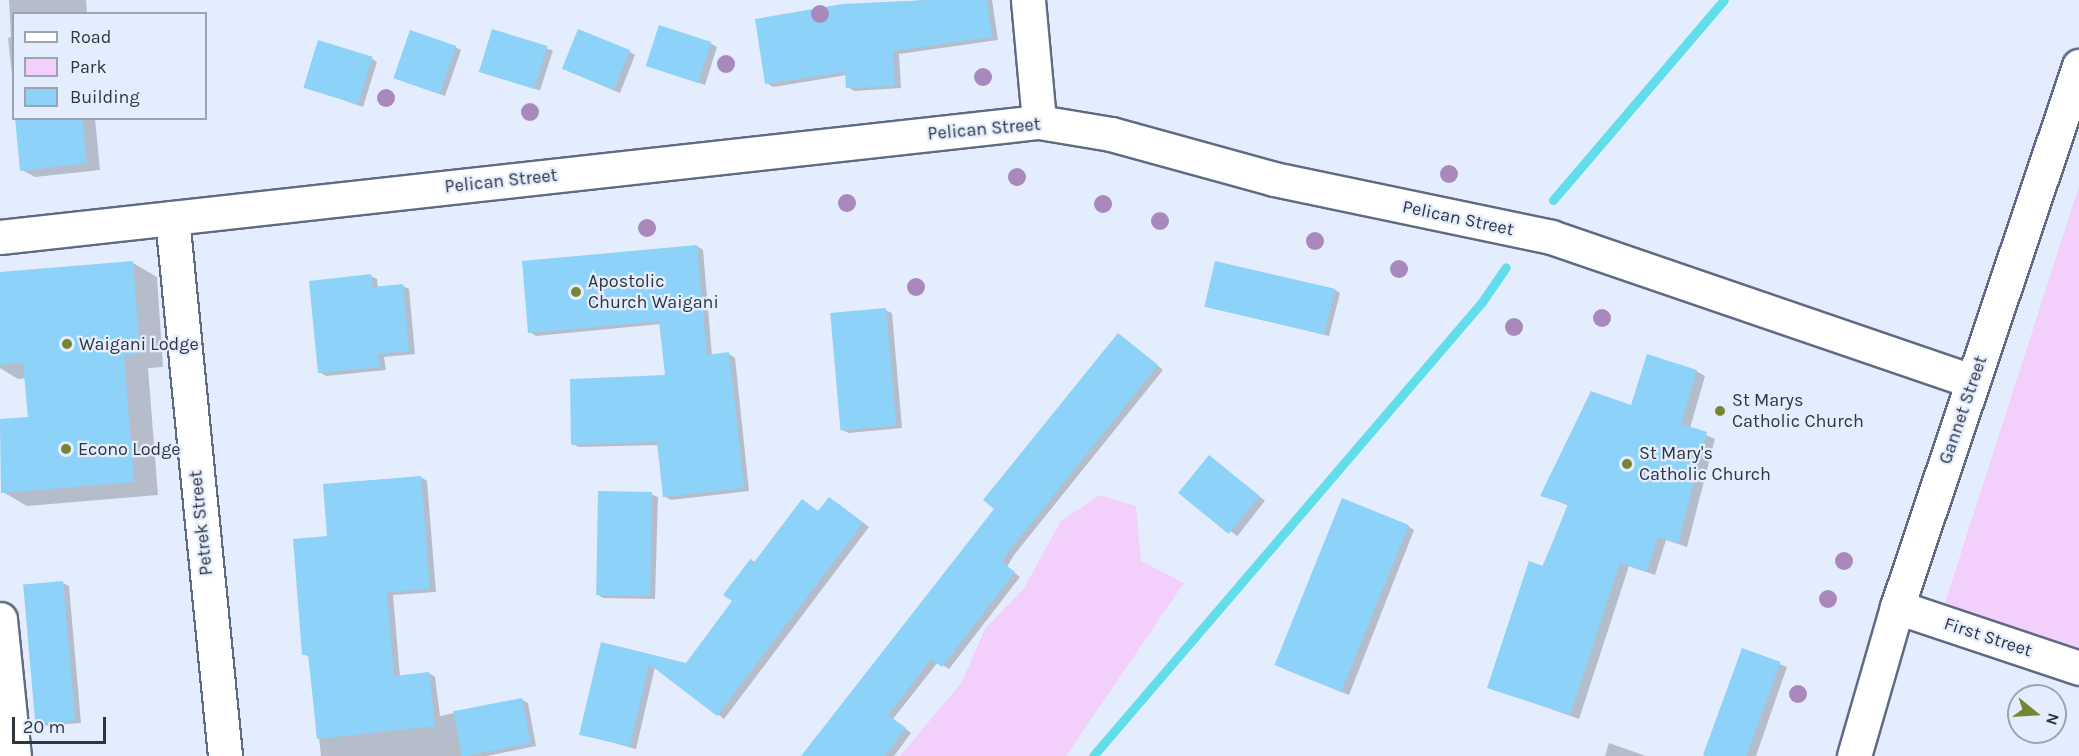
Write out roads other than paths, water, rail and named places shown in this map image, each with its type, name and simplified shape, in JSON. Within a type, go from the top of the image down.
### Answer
[{"type":"street","points":[[1028,0],[1039,122]]},
{"type":"street","name":"Gannet Street","points":[[1854,756],[1897,607],[2079,66]]},
{"type":"street","name":"Pelican Street","points":[[0,237],[1039,122],[1111,134],[1274,179],[1551,237],[1972,381]]},
{"type":"street","name":"Petrek Street","points":[[171,218],[225,756]]},
{"type":"street","name":"First Street","points":[[1897,607],[2079,668]]},
{"type":"street","points":[[0,619],[14,756]]},
{"type":"waterway","points":[[1553,200],[1724,0]]},
{"type":"waterway","points":[[1093,756],[1482,302],[1506,267]]},
{"type":"place","name":"Apostolic Church Waigani","points":[[576,292]]},
{"type":"place","name":"Waigani Lodge","points":[[67,344]]},
{"type":"place","name":"St Marys Catholic Church","points":[[1720,411]]},
{"type":"place","name":"Econo Lodge","points":[[66,449]]},
{"type":"place","name":"St Mary's Catholic Church","points":[[1627,464]]}]
